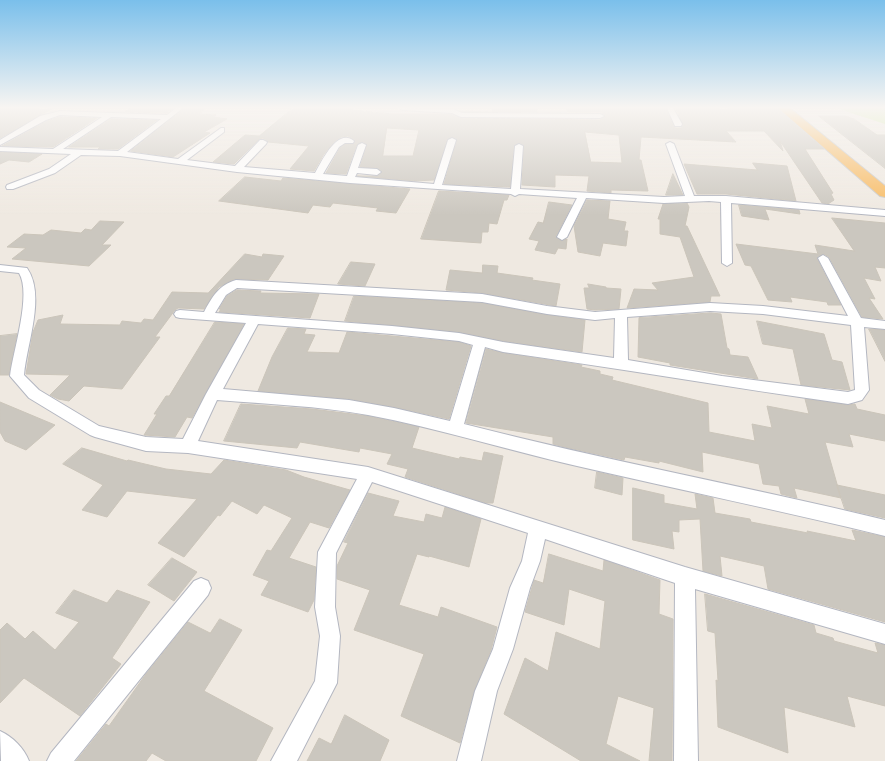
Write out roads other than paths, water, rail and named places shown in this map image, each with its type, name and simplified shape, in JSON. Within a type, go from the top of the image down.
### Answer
[{"type":"highway","points":[[826,144],[885,193]]},
{"type":"highway","points":[[839,144],[885,180]]},
{"type":"street","points":[[56,150],[66,144]]},
{"type":"street","points":[[120,154],[133,144]]},
{"type":"street","points":[[179,162],[203,144]]},
{"type":"street","points":[[237,169],[262,144]]},
{"type":"street","points":[[317,177],[336,145],[339,144]]},
{"type":"street","points":[[437,187],[451,144]]},
{"type":"street","points":[[670,144],[691,199]]},
{"type":"street","points":[[350,180],[362,145]]},
{"type":"street","points":[[515,192],[519,146]]},
{"type":"street","points":[[0,148],[120,154],[237,169],[437,187],[664,200],[726,199],[885,213]]},
{"type":"street","points":[[10,187],[52,171],[80,152]]},
{"type":"street","points":[[354,170],[377,172]]},
{"type":"street","points":[[562,237],[582,196]]},
{"type":"street","points":[[726,199],[727,263]]},
{"type":"street","points":[[180,314],[392,330],[458,337],[503,347],[621,364],[722,381],[848,398],[856,397],[860,395],[862,390],[857,322],[822,258]]},
{"type":"street","points":[[0,268],[23,270],[27,276],[30,296],[29,309],[19,356],[17,376],[34,394],[94,431],[146,444],[188,446],[368,474],[685,577],[885,634]]},
{"type":"street","points":[[207,316],[224,290],[229,286],[236,284],[482,298],[547,310],[595,316],[710,307],[763,310],[885,325]]},
{"type":"street","points":[[621,364],[622,314]]},
{"type":"street","points":[[188,446],[213,394],[254,319]]},
{"type":"street","points":[[455,428],[480,342]]},
{"type":"street","points":[[213,394],[306,400],[368,408],[455,428],[573,459],[808,509],[885,528]]},
{"type":"street","points":[[283,761],[291,749],[326,683],[330,636],[325,607],[327,552],[368,474]]},
{"type":"street","points":[[469,761],[486,691],[503,649],[520,588],[531,560],[538,528]]},
{"type":"street","points":[[685,577],[686,761]]},
{"type":"street","points":[[59,761],[201,588]]},
{"type":"street","points":[[0,743],[17,761]]}]
